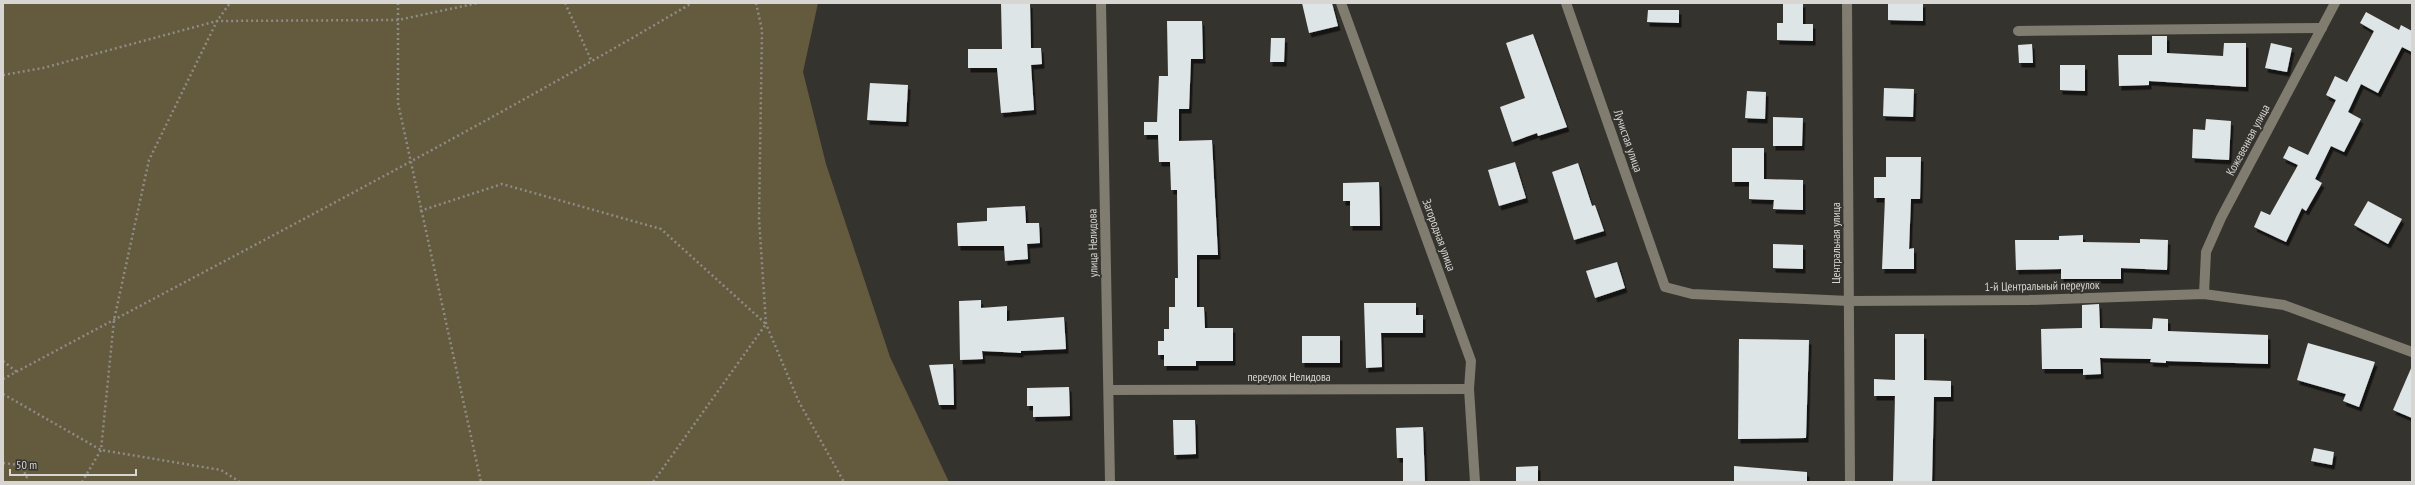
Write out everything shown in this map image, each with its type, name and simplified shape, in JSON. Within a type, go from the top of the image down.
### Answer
[{"type":"street","name":"улица Нелидова","points":[[1101,3],[1110,482]]},
{"type":"street","name":"Загородная улица","points":[[1341,3],[1471,361],[1469,389],[1475,482]]},
{"type":"street","name":"Лучистая улица","points":[[1566,3],[1665,287]]},
{"type":"street","name":"Центральная улица","points":[[1847,3],[1850,482]]},
{"type":"street","name":"Кожевенная улица","points":[[2204,294],[2206,252],[2222,218],[2335,3]]},
{"type":"street","points":[[2018,31],[2322,28]]},
{"type":"street","name":"1-й Центральный переулок","points":[[1665,287],[1692,294],[1849,301],[2029,300],[2204,294],[2284,305],[2412,352]]},
{"type":"street","name":"переулок Нелидова","points":[[1109,390],[1469,389]]},
{"type":"path","points":[[82,482],[101,450],[114,320],[149,160],[217,22],[230,3]]},
{"type":"path","points":[[398,3],[398,103],[420,211],[481,482]]},
{"type":"path","points":[[3,75],[43,68],[217,22],[398,20],[478,3]]},
{"type":"path","points":[[565,3],[592,62]]},
{"type":"path","points":[[3,379],[410,163],[592,62],[692,3]]},
{"type":"path","points":[[756,3],[762,30],[759,219],[766,324],[799,402],[844,482]]},
{"type":"path","points":[[420,211],[502,184],[661,229],[766,324]]},
{"type":"path","points":[[653,482],[766,324]]},
{"type":"path","points":[[3,361],[16,372]]},
{"type":"path","points":[[3,394],[101,450],[221,470],[240,482]]},
{"type":"path","points":[[3,463],[19,465],[27,476],[26,482]]},
{"type":"shaded area","points":[[3,3],[818,3],[803,72],[826,164],[890,357],[949,482],[3,482]]},
{"type":"building","points":[[1001,3],[1030,3],[1031,48],[1041,48],[1042,64],[1031,65],[1034,110],[1001,113],[997,68],[968,68],[968,49],[1002,49]]},
{"type":"building","points":[[1302,3],[1332,3],[1338,26],[1309,33]]},
{"type":"building","points":[[1783,3],[1803,3],[1803,24],[1813,24],[1813,41],[1777,40],[1777,23],[1783,23]]},
{"type":"building","points":[[1888,3],[1923,3],[1923,21],[1888,20]]},
{"type":"building","points":[[1648,10],[1679,10],[1679,23],[1647,22]]},
{"type":"building","points":[[2366,12],[2399,30],[2401,25],[2412,31],[2412,52],[2402,47],[2378,93],[2361,84],[2348,112],[2361,119],[2344,152],[2331,146],[2315,179],[2322,183],[2306,211],[2302,208],[2286,242],[2254,227],[2261,211],[2270,215],[2298,165],[2283,158],[2289,146],[2308,155],[2336,100],[2326,95],[2335,76],[2347,82],[2374,31],[2360,23]]},
{"type":"building","points":[[1167,21],[1202,21],[1203,59],[1191,59],[1189,109],[1179,109],[1179,141],[1212,140],[1218,255],[1197,255],[1197,307],[1204,307],[1205,328],[1233,328],[1233,361],[1196,361],[1196,366],[1164,366],[1164,355],[1158,355],[1158,341],[1164,341],[1164,329],[1169,329],[1169,307],[1175,307],[1175,278],[1178,278],[1177,190],[1171,190],[1170,162],[1159,162],[1158,135],[1144,135],[1144,122],[1157,122],[1159,76],[1168,76]]},
{"type":"building","points":[[1533,34],[1567,127],[1538,136],[1537,133],[1512,142],[1500,107],[1525,98],[1506,43]]},
{"type":"building","points":[[2152,36],[2167,36],[2167,53],[2223,56],[2224,43],[2246,43],[2246,87],[2149,81],[2149,85],[2119,86],[2118,55],[2152,55]]},
{"type":"building","points":[[1271,38],[1285,38],[1284,62],[1270,62]]},
{"type":"building","points":[[2271,43],[2292,48],[2287,72],[2265,68]]},
{"type":"building","points":[[2032,44],[2033,63],[2019,63],[2018,45]]},
{"type":"building","points":[[2060,65],[2085,65],[2085,91],[2060,90]]},
{"type":"building","points":[[870,83],[908,85],[906,122],[867,120]]},
{"type":"building","points":[[1884,88],[1914,89],[1913,117],[1883,116]]},
{"type":"building","points":[[1747,91],[1766,92],[1765,119],[1745,118]]},
{"type":"building","points":[[1773,117],[1803,118],[1802,146],[1773,146]]},
{"type":"building","points":[[2206,119],[2231,121],[2229,160],[2192,158],[2193,129],[2205,130]]},
{"type":"building","points":[[1732,148],[1764,148],[1764,179],[1803,180],[1803,210],[1773,209],[1774,200],[1749,199],[1749,182],[1732,182]]},
{"type":"building","points":[[1886,157],[1921,157],[1920,199],[1911,199],[1909,249],[1914,248],[1914,269],[1882,269],[1885,198],[1874,198],[1874,177],[1886,177]]},
{"type":"building","points":[[1515,162],[1526,198],[1499,206],[1488,170]]},
{"type":"building","points":[[1578,163],[1592,206],[1595,205],[1604,231],[1574,240],[1552,172]]},
{"type":"building","points":[[1379,182],[1380,226],[1350,226],[1350,201],[1343,201],[1343,183]]},
{"type":"building","points":[[2368,201],[2402,219],[2388,244],[2354,225]]},
{"type":"building","points":[[1025,206],[1026,223],[1039,223],[1040,243],[1027,244],[1028,259],[1005,261],[1004,246],[958,246],[957,223],[987,221],[987,208]]},
{"type":"building","points":[[2083,235],[2083,242],[2140,243],[2140,239],[2168,240],[2167,270],[2121,268],[2121,279],[2061,279],[2061,269],[2016,270],[2015,240],[2059,240],[2059,236]]},
{"type":"building","points":[[1773,244],[1803,245],[1803,269],[1773,268]]},
{"type":"building","points":[[1617,262],[1625,288],[1595,298],[1586,271]]},
{"type":"building","points":[[981,300],[981,308],[1007,306],[1007,321],[1064,317],[1066,349],[1021,351],[1021,353],[982,351],[983,359],[960,360],[959,301]]},
{"type":"building","points":[[1364,303],[1416,303],[1416,315],[1423,315],[1423,333],[1381,333],[1382,367],[1366,368]]},
{"type":"building","points":[[2099,304],[2100,328],[2152,329],[2153,318],[2168,319],[2168,331],[2268,335],[2268,364],[2166,361],[2166,363],[2150,362],[2151,359],[2100,358],[2101,374],[2083,375],[2083,369],[2042,369],[2041,329],[2082,328],[2082,305]]},
{"type":"building","points":[[1895,334],[1924,334],[1924,380],[1951,381],[1951,397],[1934,397],[1932,482],[1893,482],[1895,396],[1874,396],[1874,379],[1895,380]]},
{"type":"building","points":[[1302,336],[1340,336],[1340,363],[1302,363]]},
{"type":"building","points":[[1739,339],[1809,340],[1806,438],[1738,439]]},
{"type":"building","points":[[2308,343],[2375,362],[2359,407],[2343,401],[2346,394],[2297,380]]},
{"type":"building","points":[[953,364],[954,405],[939,405],[929,365]]},
{"type":"building","points":[[2412,366],[2412,418],[2393,410]]},
{"type":"building","points":[[1069,387],[1070,416],[1033,417],[1033,406],[1027,406],[1027,388]]},
{"type":"building","points":[[1173,420],[1195,420],[1196,454],[1174,455]]},
{"type":"building","points":[[1423,427],[1425,482],[1403,482],[1403,458],[1397,458],[1396,428]]},
{"type":"building","points":[[2314,448],[2334,452],[2332,465],[2311,461]]},
{"type":"building","points":[[1538,466],[1538,482],[1516,482],[1516,467]]},
{"type":"building","points":[[1734,466],[1807,472],[1807,482],[1734,482]]}]
